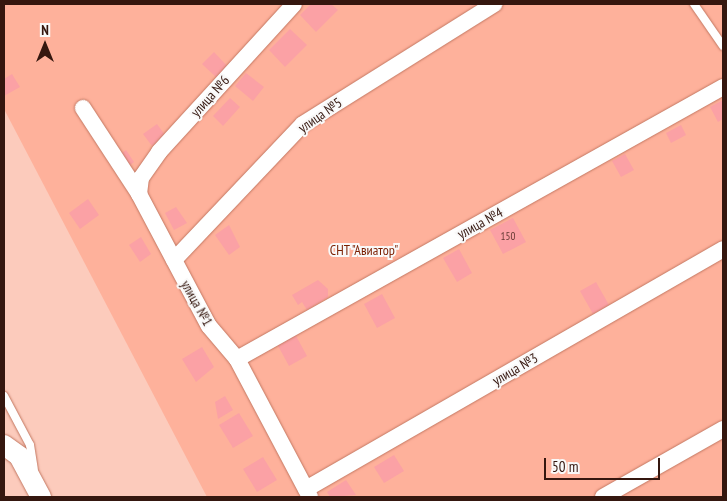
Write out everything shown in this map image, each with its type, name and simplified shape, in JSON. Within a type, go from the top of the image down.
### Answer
[{"type":"street","name":"улица №6","points":[[139,194],[141,178],[158,152],[294,4]]},
{"type":"street","name":"улица №5","points":[[174,260],[303,124],[494,4]]},
{"type":"street","name":"улица №4","points":[[237,359],[723,87]]},
{"type":"street","name":"улица №1","points":[[83,108],[139,194],[209,326],[237,359],[308,493]]},
{"type":"street","name":"улица №3","points":[[308,493],[723,249]]},
{"type":"street","points":[[603,497],[723,429]]},
{"type":"street","points":[[4,444],[19,456],[39,494]]},
{"type":"lane","points":[[694,4],[723,46]]},
{"type":"lane","points":[[4,396],[30,446],[39,494]]},
{"type":"green space","name":"СНТ \"Авиатор\"","points":[[4,4],[723,4],[723,497],[207,497],[4,109]]},
{"type":"building","points":[[311,4],[331,4],[338,10],[316,32],[300,15]]},
{"type":"building","points":[[290,29],[307,45],[285,67],[269,50]]},
{"type":"building","points":[[214,52],[229,68],[218,79],[202,64]]},
{"type":"building","points":[[246,73],[264,87],[253,101],[235,86]]},
{"type":"building","points":[[12,74],[20,87],[4,96],[4,79]]},
{"type":"building","points":[[230,98],[240,107],[223,126],[213,116]]},
{"type":"building","points":[[723,100],[723,119],[718,122],[710,107]]},
{"type":"building","points":[[157,124],[165,135],[152,146],[143,134]]},
{"type":"building","points":[[681,125],[686,135],[671,143],[666,133]]},
{"type":"building","points":[[126,150],[134,162],[124,170],[115,158]]},
{"type":"building","points":[[625,154],[634,170],[621,177],[612,161]]},
{"type":"building","points":[[88,199],[99,215],[80,229],[69,213]]},
{"type":"building","points":[[176,207],[187,223],[174,230],[165,213]]},
{"type":"building","points":[[513,218],[526,242],[503,254],[490,230]]},
{"type":"building","points":[[229,225],[240,247],[229,255],[215,235]]},
{"type":"building","points":[[141,237],[151,254],[140,262],[129,245]]},
{"type":"building","points":[[459,249],[472,273],[457,282],[443,258]]},
{"type":"building","points":[[318,280],[328,289],[328,297],[307,310],[302,302],[298,305],[292,295]]},
{"type":"building","points":[[596,282],[609,305],[593,314],[580,291]]},
{"type":"building","points":[[382,294],[395,318],[377,328],[364,304]]},
{"type":"building","points":[[295,334],[307,356],[289,366],[277,344]]},
{"type":"building","points":[[202,347],[214,367],[196,382],[182,359]]},
{"type":"building","points":[[225,396],[233,410],[218,419],[215,402]]},
{"type":"building","points":[[239,413],[253,436],[233,448],[219,425]]},
{"type":"building","points":[[394,455],[404,471],[384,483],[374,467]]},
{"type":"building","points":[[263,457],[277,480],[257,492],[243,469]]},
{"type":"building","points":[[346,480],[356,495],[330,497],[327,492]]}]
